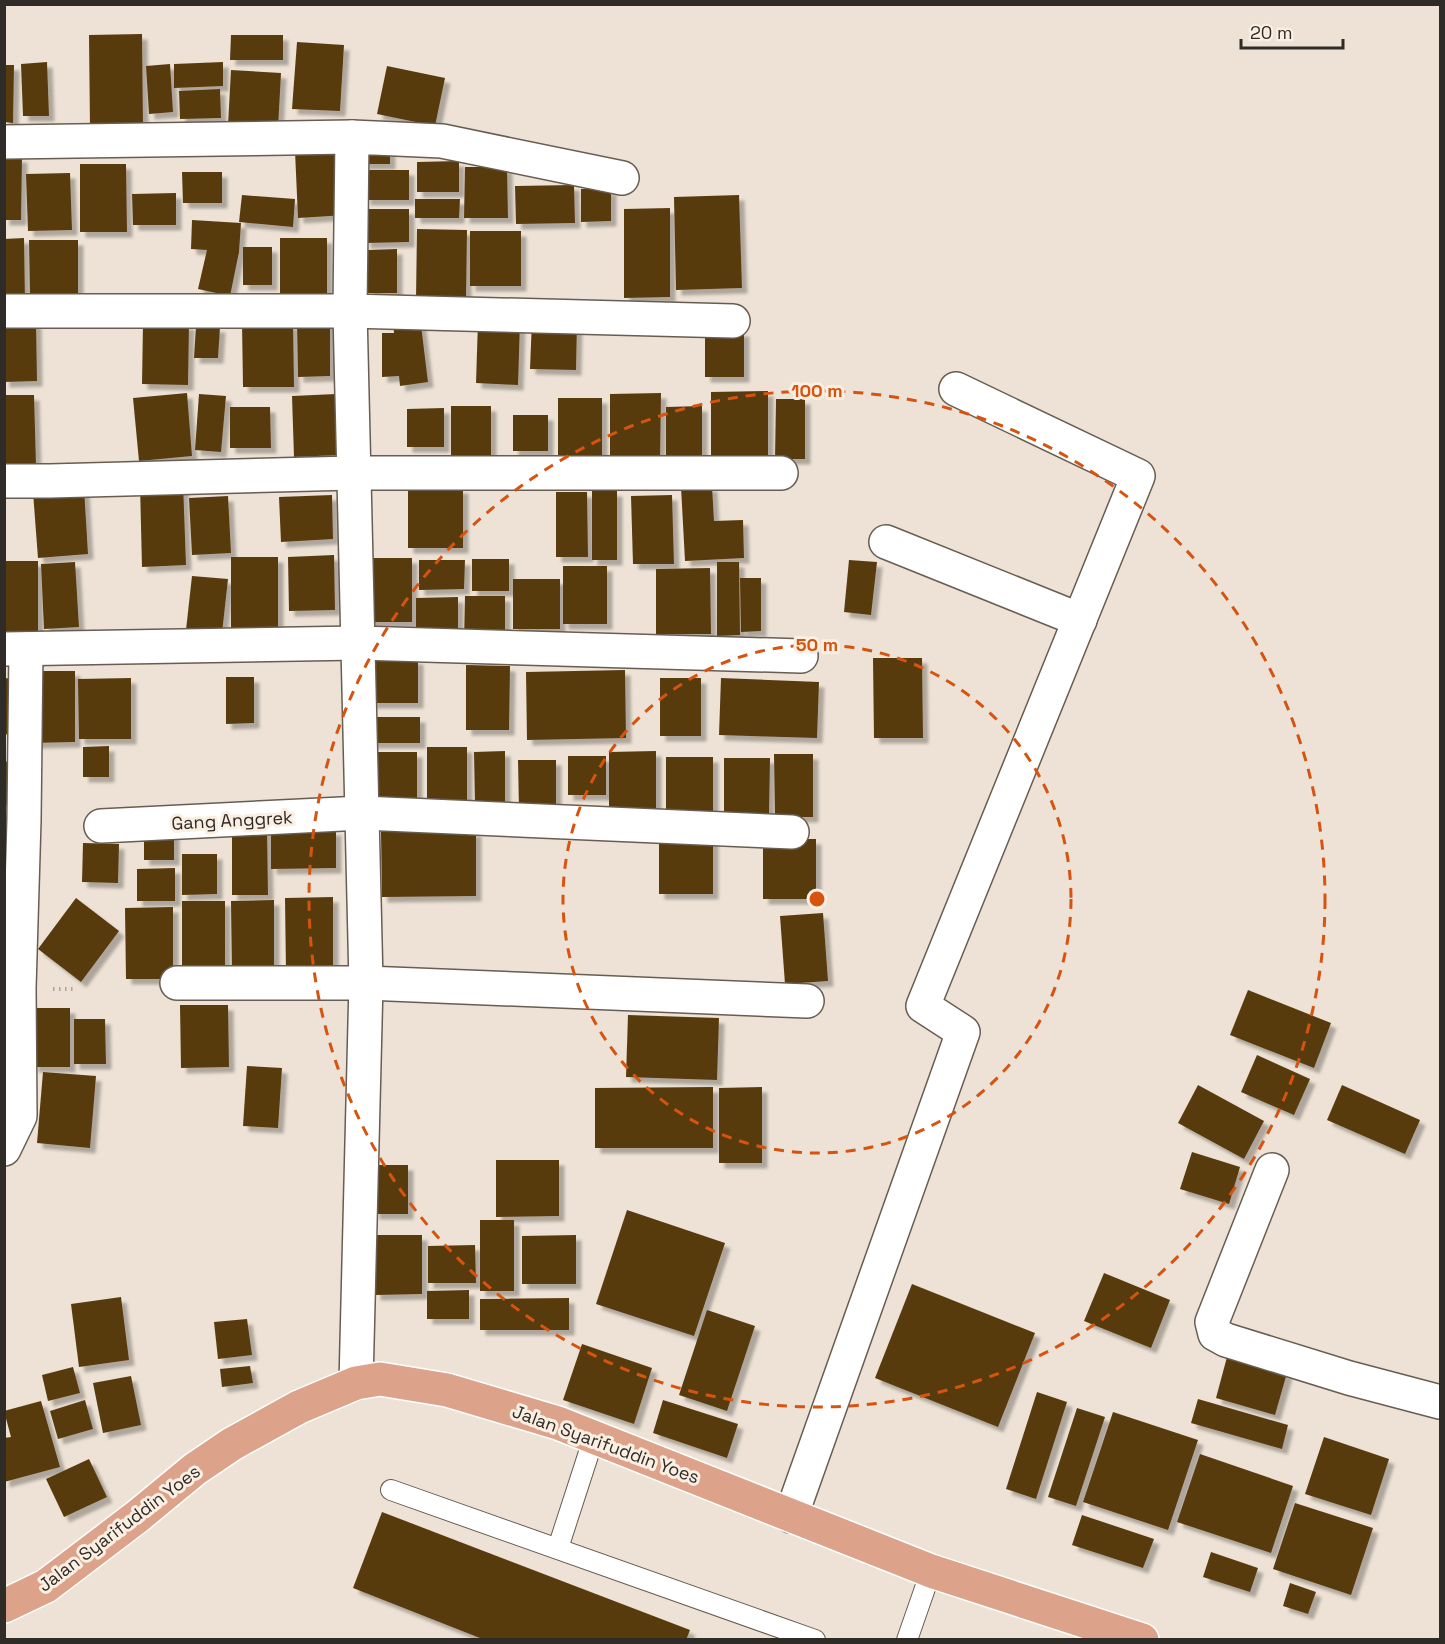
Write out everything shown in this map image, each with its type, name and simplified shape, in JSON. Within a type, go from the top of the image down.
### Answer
[{"type":"highway","name":"Jalan Syarifuddin Yoes","points":[[4,1606],[46,1586],[195,1469],[232,1444],[299,1407],[356,1383],[380,1379],[447,1390],[558,1423],[931,1571],[1142,1640]]},
{"type":"street","points":[[4,142],[352,137],[442,141],[622,178]]},
{"type":"street","points":[[352,137],[350,311],[366,983],[356,1383]]},
{"type":"street","points":[[4,311],[350,311],[733,321]]},
{"type":"street","points":[[791,1516],[963,1032],[923,1006],[1138,476],[956,389]]},
{"type":"street","points":[[4,481],[353,473],[781,473]]},
{"type":"street","points":[[886,542],[1080,620]]},
{"type":"street","points":[[4,1149],[20,1116],[12,988],[15,649],[358,643],[801,656]]},
{"type":"street","name":"Gang Anggrek","points":[[102,826],[362,813],[792,832]]},
{"type":"street","points":[[177,983],[366,983],[807,1000]]},
{"type":"street","points":[[1272,1170],[1212,1322],[1215,1334],[1226,1340],[1349,1378],[1440,1402]]},
{"type":"lane","points":[[558,1548],[594,1437]]},
{"type":"lane","points":[[391,1490],[815,1640]]},
{"type":"lane","points":[[907,1640],[931,1571]]},
{"type":"building","points":[[142,34],[143,127],[90,127],[89,35]]},
{"type":"building","points":[[231,35],[283,35],[283,60],[230,60]]},
{"type":"building","points":[[297,42],[344,45],[340,111],[292,109]]},
{"type":"building","points":[[47,62],[49,116],[23,116],[21,64]]},
{"type":"building","points":[[223,62],[223,86],[174,88],[174,64]]},
{"type":"building","points":[[170,64],[173,112],[149,114],[146,66]]},
{"type":"building","points":[[4,65],[14,65],[13,123],[4,122]]},
{"type":"building","points":[[387,66],[445,78],[435,126],[377,114]]},
{"type":"building","points":[[231,70],[281,73],[278,128],[228,125]]},
{"type":"building","points":[[220,89],[221,118],[180,119],[179,91]]},
{"type":"building","points":[[362,143],[390,143],[390,164],[363,164]]},
{"type":"building","points":[[343,149],[346,215],[298,218],[295,151]]},
{"type":"building","points":[[4,157],[22,157],[21,220],[4,220]]},
{"type":"building","points":[[459,161],[459,192],[417,192],[417,162]]},
{"type":"building","points":[[80,164],[126,164],[127,232],[80,232]]},
{"type":"building","points":[[465,167],[507,167],[508,218],[464,218]]},
{"type":"building","points":[[364,170],[409,170],[409,200],[365,200]]},
{"type":"building","points":[[182,172],[222,172],[222,203],[183,203]]},
{"type":"building","points":[[70,173],[72,230],[28,231],[26,174]]},
{"type":"building","points":[[574,185],[575,223],[516,224],[515,186]]},
{"type":"building","points":[[581,189],[611,189],[611,221],[581,222]]},
{"type":"building","points":[[176,193],[176,225],[133,225],[132,194]]},
{"type":"building","points":[[242,195],[295,199],[293,227],[239,222]]},
{"type":"building","points":[[739,195],[742,288],[676,290],[674,197]]},
{"type":"building","points":[[415,199],[460,199],[459,218],[415,218]]},
{"type":"building","points":[[670,208],[670,297],[624,298],[624,209]]},
{"type":"building","points":[[365,209],[409,209],[409,242],[365,243]]},
{"type":"building","points":[[192,220],[241,223],[239,252],[230,296],[198,289],[207,250],[191,249]]},
{"type":"building","points":[[417,229],[467,230],[466,299],[416,299]]},
{"type":"building","points":[[470,231],[521,231],[521,286],[470,286]]},
{"type":"building","points":[[24,238],[25,303],[4,303],[4,239]]},
{"type":"building","points":[[280,238],[327,238],[327,295],[280,295]]},
{"type":"building","points":[[29,240],[78,240],[78,297],[30,298]]},
{"type":"building","points":[[243,247],[272,247],[272,285],[243,285]]},
{"type":"building","points":[[397,249],[397,293],[368,293],[368,250]]},
{"type":"building","points":[[420,317],[428,382],[400,386],[399,376],[382,377],[382,333],[394,333],[393,320]]},
{"type":"building","points":[[532,320],[577,322],[576,370],[530,369]]},
{"type":"building","points":[[330,321],[330,376],[298,377],[297,322]]},
{"type":"building","points":[[478,321],[520,322],[518,385],[476,383]]},
{"type":"building","points":[[4,322],[36,322],[37,381],[4,382]]},
{"type":"building","points":[[242,323],[293,323],[294,387],[243,387]]},
{"type":"building","points":[[143,324],[189,324],[188,385],[142,384]]},
{"type":"building","points":[[196,326],[220,327],[218,358],[194,358]]},
{"type":"building","points":[[705,331],[744,331],[744,377],[705,377]]},
{"type":"building","points":[[768,391],[768,463],[711,463],[711,392]]},
{"type":"building","points":[[187,393],[192,456],[139,461],[133,398]]},
{"type":"building","points":[[661,393],[660,463],[610,463],[610,394]]},
{"type":"building","points":[[199,394],[226,396],[221,452],[195,450]]},
{"type":"building","points":[[336,394],[339,455],[294,457],[292,396]]},
{"type":"building","points":[[4,395],[34,395],[36,466],[4,467]]},
{"type":"building","points":[[558,398],[602,398],[602,461],[558,461]]},
{"type":"building","points":[[776,399],[805,399],[805,459],[775,459]]},
{"type":"building","points":[[451,406],[491,406],[491,456],[451,457]]},
{"type":"building","points":[[702,406],[702,457],[666,457],[666,407]]},
{"type":"building","points":[[230,407],[270,407],[271,448],[230,448]]},
{"type":"building","points":[[444,408],[444,447],[407,447],[407,409]]},
{"type":"building","points":[[513,415],[548,415],[548,451],[513,451]]},
{"type":"building","points":[[183,482],[186,565],[142,567],[140,484]]},
{"type":"building","points":[[712,486],[714,521],[743,520],[744,558],[685,561],[681,487]]},
{"type":"building","points":[[84,488],[88,554],[38,558],[33,492]]},
{"type":"building","points":[[408,488],[463,488],[463,548],[408,548]]},
{"type":"building","points":[[592,491],[617,491],[617,560],[592,560]]},
{"type":"building","points":[[556,492],[587,492],[588,557],[556,557]]},
{"type":"building","points":[[332,495],[333,539],[281,542],[279,497]]},
{"type":"building","points":[[672,495],[674,564],[633,564],[631,496]]},
{"type":"building","points":[[228,496],[231,553],[192,555],[189,498]]},
{"type":"building","points":[[334,555],[335,610],[289,611],[288,557]]},
{"type":"building","points":[[231,557],[278,557],[278,632],[231,632]]},
{"type":"building","points":[[366,558],[412,558],[412,622],[366,622]]},
{"type":"building","points":[[472,559],[509,559],[509,591],[472,591]]},
{"type":"building","points":[[419,560],[465,560],[464,589],[419,590]]},
{"type":"building","points":[[849,560],[877,562],[871,615],[844,612]]},
{"type":"building","points":[[4,561],[38,561],[38,631],[4,631]]},
{"type":"building","points":[[75,562],[79,627],[44,629],[41,564]]},
{"type":"building","points":[[717,562],[739,562],[740,635],[717,636]]},
{"type":"building","points":[[563,566],[607,566],[607,624],[563,624]]},
{"type":"building","points":[[710,568],[711,634],[656,634],[656,569]]},
{"type":"building","points":[[192,576],[228,579],[221,642],[185,639]]},
{"type":"building","points":[[740,578],[761,578],[761,631],[741,632]]},
{"type":"building","points":[[513,579],[560,579],[560,629],[513,629]]},
{"type":"building","points":[[465,596],[505,596],[505,642],[464,642]]},
{"type":"building","points":[[458,597],[458,635],[416,636],[416,598]]},
{"type":"building","points":[[873,658],[922,658],[923,738],[874,738]]},
{"type":"building","points":[[371,659],[418,659],[418,703],[371,703]]},
{"type":"building","points":[[466,665],[510,666],[509,730],[466,730]]},
{"type":"building","points":[[625,670],[626,738],[527,740],[526,672]]},
{"type":"building","points":[[30,671],[75,671],[75,742],[30,743]]},
{"type":"building","points":[[226,677],[254,677],[254,723],[226,724]]},
{"type":"building","points":[[4,678],[15,679],[10,735],[4,734]]},
{"type":"building","points":[[131,678],[131,739],[79,739],[78,679]]},
{"type":"building","points":[[660,678],[701,678],[701,736],[660,736]]},
{"type":"building","points":[[721,678],[819,682],[817,738],[719,735]]},
{"type":"building","points":[[366,717],[420,717],[420,743],[366,743]]},
{"type":"building","points":[[109,746],[109,777],[83,777],[83,747]]},
{"type":"building","points":[[427,747],[467,747],[467,804],[427,804]]},
{"type":"building","points":[[505,751],[505,806],[475,806],[474,752]]},
{"type":"building","points":[[656,751],[656,813],[609,814],[609,752]]},
{"type":"building","points":[[369,752],[417,752],[417,807],[369,807]]},
{"type":"building","points":[[774,754],[813,754],[813,817],[775,817]]},
{"type":"building","points":[[568,756],[606,756],[606,795],[568,795]]},
{"type":"building","points":[[666,757],[713,757],[713,811],[666,811]]},
{"type":"building","points":[[724,758],[770,758],[769,814],[724,814]]},
{"type":"building","points":[[518,760],[556,760],[556,809],[519,809]]},
{"type":"building","points":[[11,761],[14,805],[5,806],[5,762]]},
{"type":"building","points":[[232,829],[267,829],[268,895],[232,895]]},
{"type":"building","points":[[336,830],[336,868],[271,869],[271,831]]},
{"type":"building","points":[[476,831],[476,896],[382,897],[381,832]]},
{"type":"building","points":[[144,833],[174,833],[174,860],[144,860]]},
{"type":"building","points":[[713,835],[713,894],[659,894],[659,836]]},
{"type":"building","points":[[763,839],[816,839],[816,899],[763,899]]},
{"type":"building","points":[[83,843],[119,844],[118,883],[82,882]]},
{"type":"building","points":[[182,854],[217,854],[217,894],[182,895]]},
{"type":"building","points":[[175,868],[175,901],[137,901],[137,869]]},
{"type":"building","points":[[333,897],[333,972],[286,972],[285,898]]},
{"type":"building","points":[[76,898],[119,931],[81,982],[38,949]]},
{"type":"building","points":[[274,900],[274,977],[232,977],[231,901]]},
{"type":"building","points":[[182,901],[225,901],[225,978],[182,979]]},
{"type":"building","points":[[173,907],[173,979],[126,979],[125,908]]},
{"type":"building","points":[[823,913],[828,981],[785,984],[780,916]]},
{"type":"building","points":[[1248,990],[1331,1023],[1314,1068],[1230,1035]]},
{"type":"building","points":[[180,1005],[228,1005],[229,1067],[181,1068]]},
{"type":"building","points":[[32,1008],[70,1008],[70,1067],[33,1067]]},
{"type":"building","points":[[628,1015],[719,1018],[717,1080],[626,1077]]},
{"type":"building","points":[[74,1019],[105,1019],[106,1064],[74,1064]]},
{"type":"building","points":[[1257,1055],[1310,1079],[1294,1115],[1241,1092]]},
{"type":"building","points":[[247,1066],[282,1068],[278,1128],[243,1126]]},
{"type":"building","points":[[43,1072],[96,1076],[90,1148],[37,1143]]},
{"type":"building","points":[[1198,1085],[1264,1121],[1244,1159],[1178,1123]]},
{"type":"building","points":[[1342,1085],[1420,1120],[1405,1154],[1327,1120]]},
{"type":"building","points":[[713,1087],[713,1148],[595,1148],[595,1088]]},
{"type":"building","points":[[762,1087],[762,1163],[719,1163],[719,1088]]},
{"type":"building","points":[[1192,1152],[1240,1167],[1229,1204],[1180,1189]]},
{"type":"building","points":[[496,1160],[559,1160],[559,1216],[496,1217]]},
{"type":"building","points":[[373,1165],[408,1165],[408,1214],[374,1214]]},
{"type":"building","points":[[627,1210],[725,1243],[694,1336],[596,1304]]},
{"type":"building","points":[[480,1220],[514,1220],[514,1291],[480,1291]]},
{"type":"building","points":[[375,1235],[422,1235],[422,1294],[375,1295]]},
{"type":"building","points":[[576,1235],[576,1284],[522,1284],[522,1236]]},
{"type":"building","points":[[475,1245],[476,1283],[428,1283],[428,1246]]},
{"type":"building","points":[[1104,1273],[1170,1300],[1151,1348],[1084,1321]]},
{"type":"building","points":[[912,1284],[1035,1333],[998,1427],[875,1378]]},
{"type":"building","points":[[469,1290],[469,1319],[427,1319],[427,1291]]},
{"type":"building","points":[[121,1297],[129,1360],[79,1367],[71,1304]]},
{"type":"building","points":[[569,1298],[569,1330],[480,1330],[480,1299]]},
{"type":"building","points":[[707,1310],[755,1326],[727,1411],[679,1395]]},
{"type":"building","points":[[247,1319],[252,1355],[218,1359],[214,1322]]},
{"type":"building","points":[[582,1344],[652,1368],[634,1424],[563,1400]]},
{"type":"building","points":[[1227,1357],[1287,1373],[1275,1415],[1216,1398]]},
{"type":"building","points":[[250,1366],[253,1383],[222,1387],[220,1369]]},
{"type":"building","points":[[73,1367],[80,1393],[48,1401],[42,1375]]},
{"type":"building","points":[[131,1376],[141,1425],[103,1433],[93,1383]]},
{"type":"building","points":[[1037,1392],[1067,1402],[1036,1499],[1006,1489]]},
{"type":"building","points":[[1198,1399],[1288,1425],[1282,1449],[1191,1423]]},
{"type":"building","points":[[85,1400],[93,1429],[58,1439],[50,1411]]},
{"type":"building","points":[[663,1400],[738,1424],[727,1458],[653,1433]]},
{"type":"building","points":[[41,1401],[60,1467],[4,1482],[4,1438],[11,1437],[4,1411]]},
{"type":"building","points":[[1077,1408],[1105,1417],[1076,1506],[1048,1497]]},
{"type":"building","points":[[1113,1412],[1198,1440],[1168,1530],[1083,1502]]},
{"type":"building","points":[[1324,1437],[1389,1459],[1371,1515],[1305,1494]]},
{"type":"building","points":[[1200,1454],[1293,1486],[1271,1553],[1177,1522]]},
{"type":"building","points":[[89,1459],[107,1497],[64,1517],[46,1479]]},
{"type":"building","points":[[1295,1503],[1373,1528],[1351,1595],[1273,1569]]},
{"type":"building","points":[[382,1512],[690,1630],[686,1640],[485,1640],[353,1588]]},
{"type":"building","points":[[1082,1515],[1154,1539],[1143,1568],[1072,1545]]},
{"type":"building","points":[[1211,1552],[1258,1568],[1250,1592],[1203,1577]]},
{"type":"building","points":[[1290,1583],[1316,1592],[1308,1614],[1283,1606]]}]
